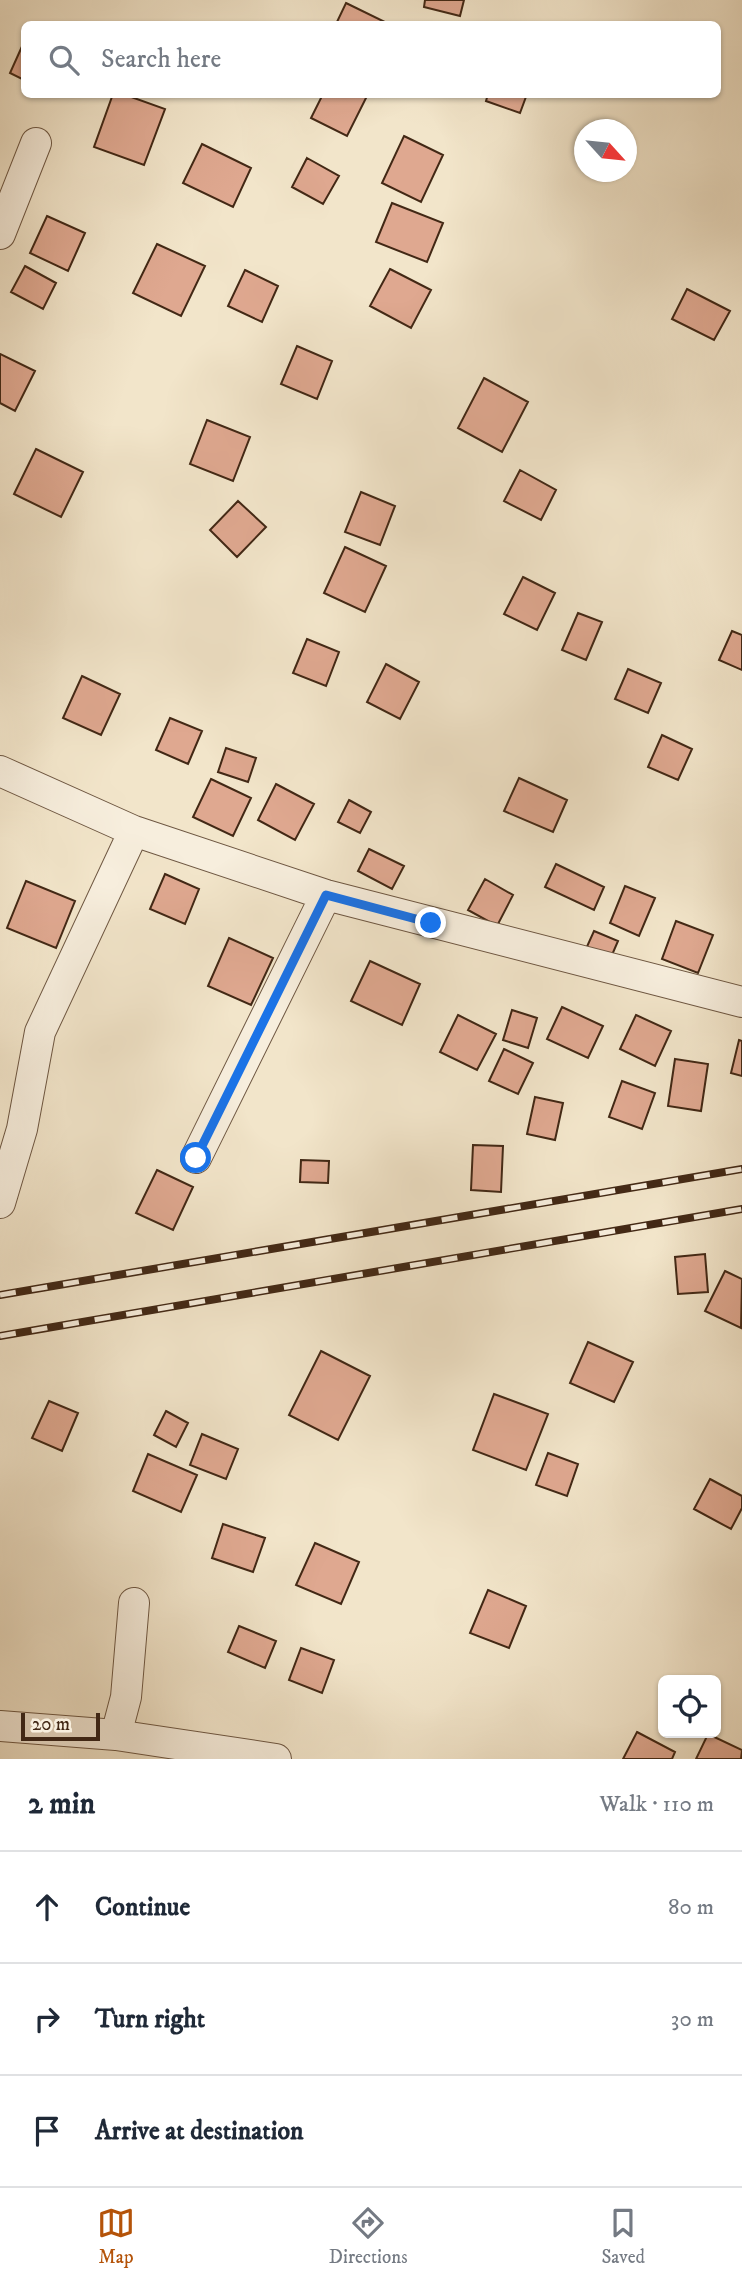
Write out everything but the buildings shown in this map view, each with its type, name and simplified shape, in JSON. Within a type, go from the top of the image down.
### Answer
[{"type":"street","points":[[0,234],[36,142]]},
{"type":"street","points":[[0,771],[134,831],[326,895],[742,1002]]},
{"type":"street","points":[[0,1203],[22,1129],[40,1032],[134,831]]},
{"type":"street","points":[[196,1158],[326,895]]},
{"type":"street","points":[[116,1735],[126,1698],[134,1603]]},
{"type":"street","points":[[0,1726],[116,1735],[276,1759]]},
{"type":"railway","points":[[0,1295],[742,1169]]},
{"type":"railway","points":[[0,1336],[742,1209]]},
{"type":"route","points":[[196,1158],[326,895],[431,923]]}]
